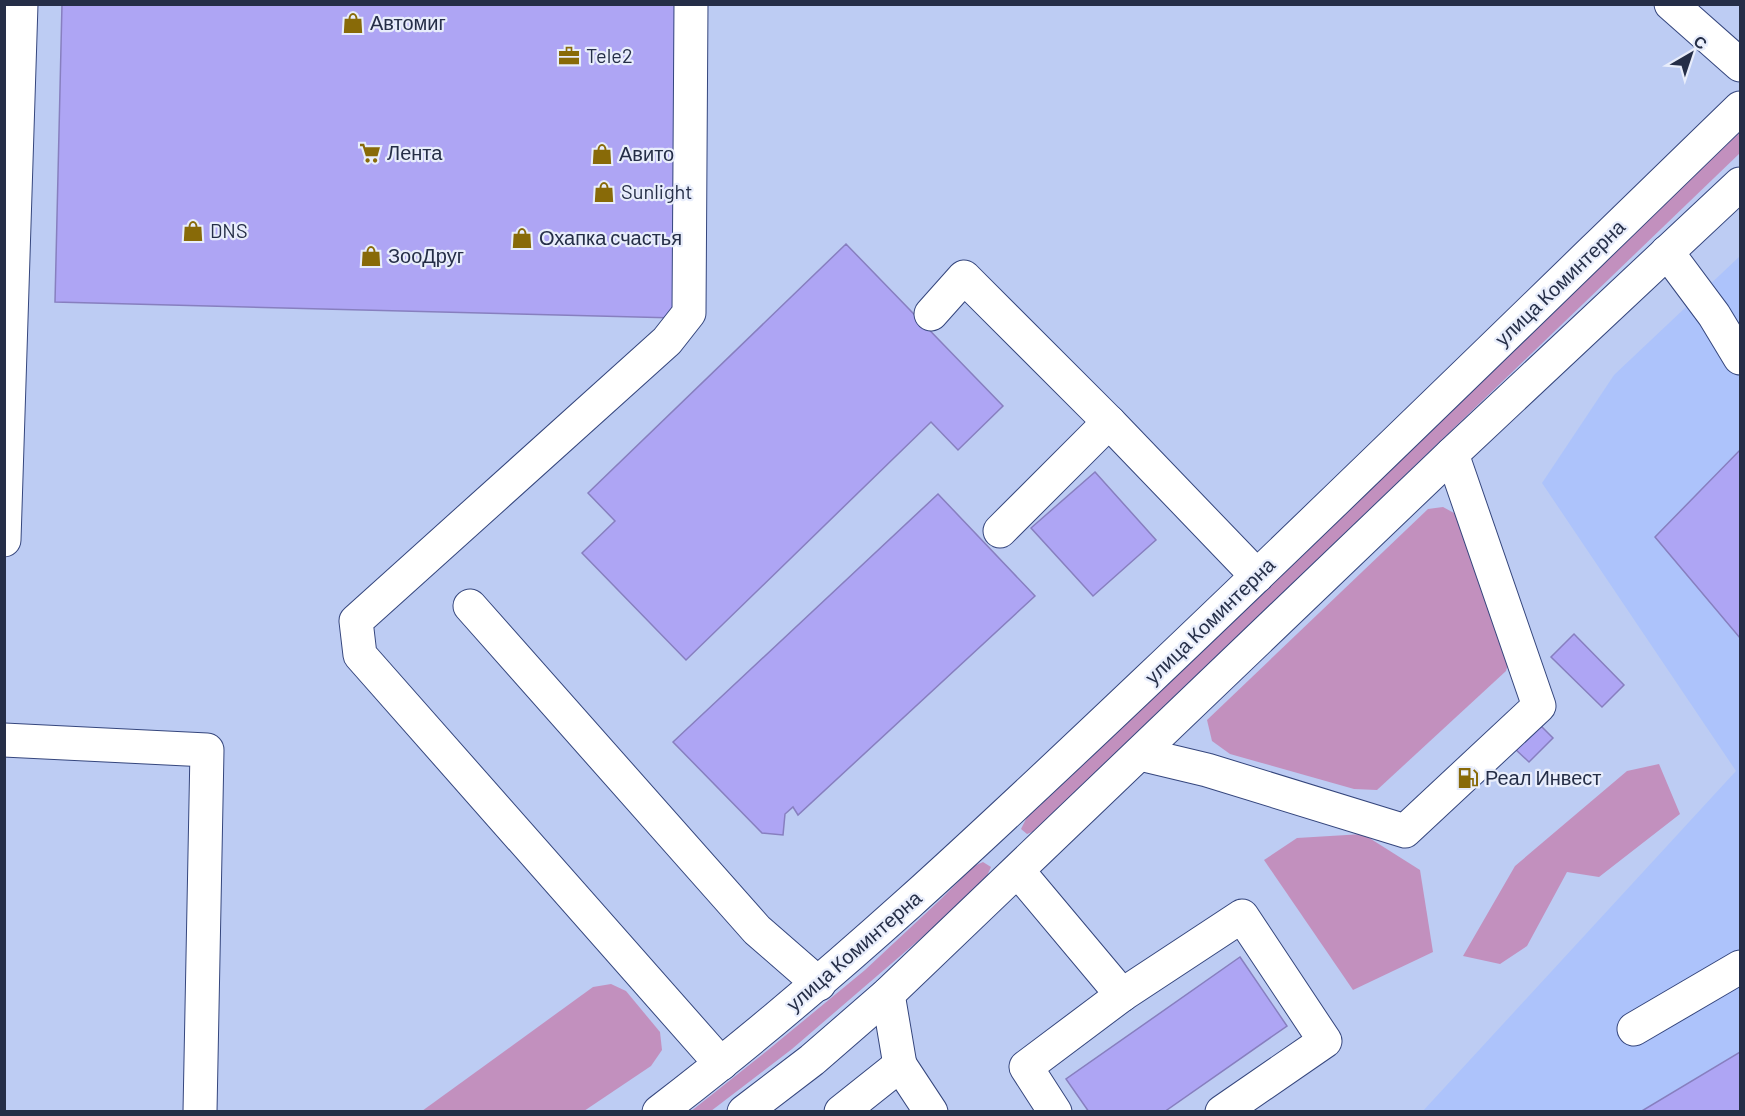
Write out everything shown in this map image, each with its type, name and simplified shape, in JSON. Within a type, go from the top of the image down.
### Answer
[{"type":"main road","points":[[4,540],[21,4]]},
{"type":"main road","points":[[691,4],[689,313],[667,341],[356,621],[360,655],[721,1064]]},
{"type":"main road","points":[[1671,4],[1740,65]]},
{"type":"main road","name":"улица Коминтерна","points":[[659,1112],[819,984],[984,836],[1257,576],[1740,108]]},
{"type":"main road","points":[[744,1112],[812,1060],[888,994],[1452,454],[1740,184]]},
{"type":"main road","points":[[1667,252],[1714,315],[1740,358]]},
{"type":"main road","points":[[930,314],[964,277],[1109,422],[1257,576]]},
{"type":"main road","points":[[1000,531],[1109,422]]},
{"type":"main road","points":[[1140,754],[1207,771],[1405,831],[1539,706],[1452,454]]},
{"type":"main road","points":[[470,606],[758,930],[819,984]]},
{"type":"main road","points":[[4,740],[207,750],[200,1112]]},
{"type":"main road","points":[[984,836],[1018,871],[1122,995]]},
{"type":"main road","points":[[1055,1112],[1026,1067],[1122,995],[1242,915],[1325,1041],[1222,1112]]},
{"type":"main road","points":[[1634,1029],[1740,967]]},
{"type":"main road","points":[[888,994],[900,1065],[931,1112]]},
{"type":"main road","points":[[842,1112],[900,1065]]},
{"type":"shaded area","points":[[1740,132],[1740,153],[1035,831],[1027,834],[1021,829],[1027,817]]},
{"type":"shaded area","points":[[1740,256],[1740,1111],[1422,1112],[1736,771],[1542,483],[1614,375]]},
{"type":"shaded area","points":[[1443,507],[1465,519],[1513,647],[1506,671],[1377,790],[1354,789],[1230,754],[1212,741],[1207,720],[1428,509]]},
{"type":"shaded area","points":[[1659,764],[1680,814],[1599,877],[1567,872],[1527,946],[1500,964],[1463,956],[1515,866],[1627,771]]},
{"type":"shaded area","points":[[1363,834],[1420,870],[1433,952],[1353,990],[1264,860],[1297,838]]},
{"type":"shaded area","points":[[983,862],[991,867],[986,878],[934,927],[792,1049],[711,1111],[690,1112],[865,970],[974,866]]},
{"type":"shaded area","points":[[611,984],[626,991],[660,1032],[662,1050],[651,1066],[584,1111],[422,1111],[593,987]]},
{"type":"building","name":"Лента","points":[[62,4],[684,4],[676,318],[55,302]]},
{"type":"building","points":[[846,244],[1003,406],[958,450],[931,422],[686,660],[582,553],[615,521],[588,493]]},
{"type":"building","points":[[1740,450],[1740,638],[1655,537]]},
{"type":"building","points":[[1095,472],[1156,540],[1093,596],[1031,528]]},
{"type":"building","points":[[938,494],[1035,596],[798,815],[793,807],[785,814],[783,835],[762,833],[673,742]]},
{"type":"building","points":[[1574,634],[1624,685],[1602,707],[1551,657]]},
{"type":"building","points":[[1539,724],[1553,738],[1529,762],[1514,748]]},
{"type":"building","points":[[1240,957],[1287,1026],[1164,1112],[1089,1112],[1066,1079]]},
{"type":"building","points":[[1740,1052],[1740,1112],[1640,1112]]},
{"type":"place","name":"Автомиг","points":[[353,23]]},
{"type":"place","name":"Tele2","points":[[569,56]]},
{"type":"place","name":"Лента","points":[[370,153]]},
{"type":"place","name":"Авито","points":[[602,154]]},
{"type":"place","name":"Sunlight","points":[[604,192]]},
{"type":"place","name":"DNS","points":[[193,231]]},
{"type":"place","name":"Охапка счастья","points":[[522,238]]},
{"type":"place","name":"ЗооДруг","points":[[371,256]]},
{"type":"place","name":"Реал Инвест","points":[[1468,778]]}]
